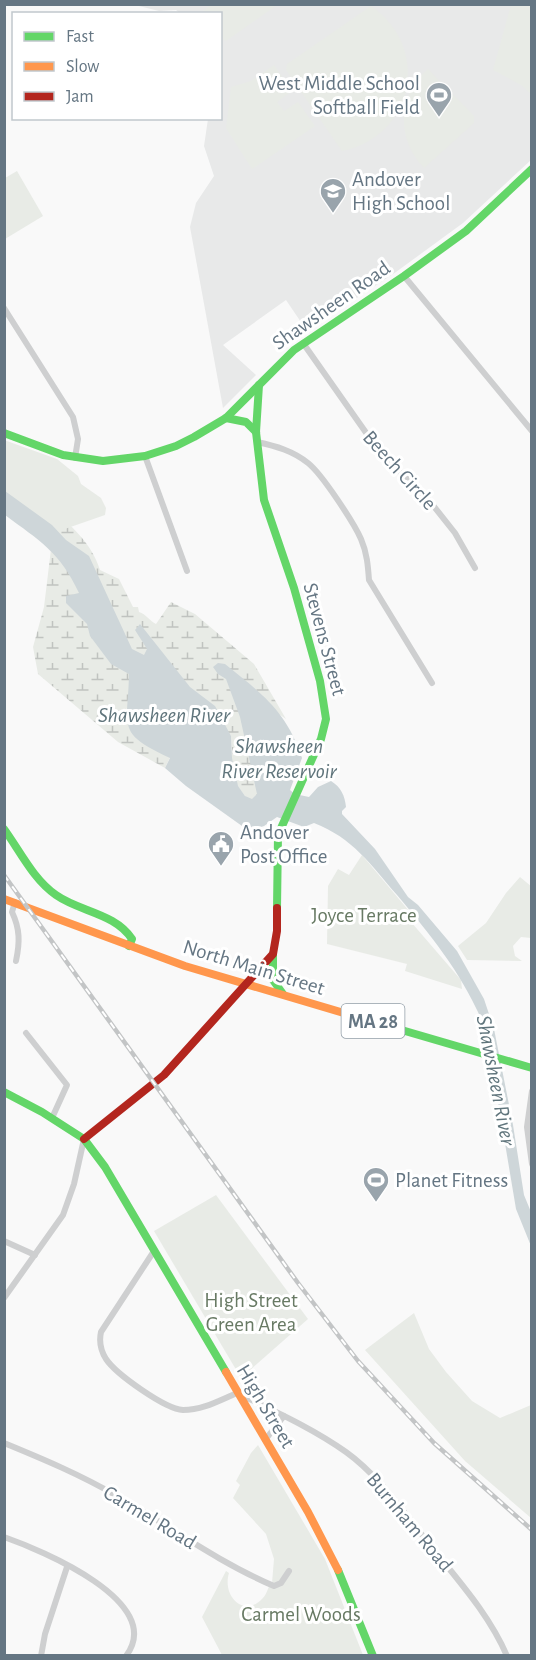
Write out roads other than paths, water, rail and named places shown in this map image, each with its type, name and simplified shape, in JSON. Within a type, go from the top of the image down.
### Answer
[{"type":"main road","name":"Shawsheen Road","points":[[4,433],[75,458],[103,461],[145,456],[176,446],[226,418],[285,357],[404,276],[472,225],[531,168]]},
{"type":"main road","name":"Stevens Street","points":[[259,385],[256,432],[264,500],[294,588],[326,710],[326,723],[321,740],[278,835],[277,931],[273,954],[273,980],[283,994]]},
{"type":"main road","points":[[226,418],[246,422],[256,432]]},
{"type":"main road","points":[[4,829],[45,887],[63,900],[109,920],[125,930],[132,939],[129,946]]},
{"type":"main road","name":"North Main Street","points":[[9,900],[185,966],[531,1068]]},
{"type":"main road","points":[[84,1139],[164,1075],[273,954]]},
{"type":"main road","name":"High Street","points":[[4,1092],[52,1118],[84,1139],[116,1184],[308,1512],[333,1559],[373,1656]]},
{"type":"street","points":[[404,276],[531,431]]},
{"type":"street","points":[[4,308],[73,417],[78,439],[75,458]]},
{"type":"street","name":"Beech Circle","points":[[303,343],[381,454],[428,499],[455,533],[475,568]]},
{"type":"street","points":[[257,442],[276,446],[297,455],[311,465],[327,487],[361,538],[368,563],[369,580],[432,684]]},
{"type":"street","points":[[145,456],[187,571]]},
{"type":"street","points":[[9,900],[18,926],[20,941],[16,961]]},
{"type":"street","points":[[26,1033],[67,1085],[52,1118]]},
{"type":"street","points":[[531,1091],[527,1127],[531,1164]]},
{"type":"street","points":[[4,1298],[56,1227],[66,1209],[84,1139]]},
{"type":"street","points":[[4,1241],[36,1255]]},
{"type":"street","points":[[154,1251],[101,1332],[100,1340],[107,1360],[149,1394],[170,1407],[181,1410],[207,1406],[237,1393]]},
{"type":"street","name":"Burnham Road","points":[[237,1393],[284,1416],[346,1452],[376,1480],[477,1603],[497,1634],[507,1656]]},
{"type":"street","points":[[265,1440],[284,1416]]},
{"type":"street","name":"Carmel Road","points":[[4,1443],[96,1484],[258,1579],[274,1586],[281,1583],[289,1571]]},
{"type":"street","points":[[4,1537],[40,1551],[109,1592],[129,1614],[135,1632],[133,1645],[126,1656]]},
{"type":"street","points":[[42,1656],[45,1634],[67,1567]]},
{"type":"water","name":"Shawsheen River","points":[[5,491],[52,525],[66,540],[89,556],[132,649],[144,655],[147,649],[135,630],[140,624],[190,687],[215,706],[231,736],[232,758],[238,786],[245,796],[252,799],[257,794],[240,717],[226,679],[213,667],[218,663],[225,664],[271,704],[296,741],[302,758],[290,790],[295,794],[309,797],[318,787],[331,781],[337,786],[342,792],[346,807],[342,814],[375,849],[408,897],[418,905],[457,951],[484,999],[494,1029],[524,1195],[531,1212],[531,1246],[516,1209],[486,1030],[468,992],[447,959],[370,863],[340,836],[314,823],[304,827],[277,817],[264,826],[249,831],[186,786],[165,768],[170,758],[140,742],[128,726],[129,674],[111,664],[90,636],[87,624],[66,603],[66,596],[79,593],[64,567],[48,548],[5,515]]},
{"type":"railway","points":[[4,875],[298,1283],[358,1361],[434,1443],[532,1530]]},
{"type":"place","name":"West Middle School Softball Field","points":[[439,118]]},
{"type":"place","name":"Andover High School","points":[[333,214]]},
{"type":"place","name":"Andover Post Office","points":[[221,867]]},
{"type":"place","name":"Planet Fitness","points":[[376,1203]]},
{"type":"water label","name":"Shawsheen River Reservoir","points":[[279,758]]},
{"type":"park label","name":"Joyce Terrace","points":[[364,915]]},
{"type":"park label","name":"High Street Green Area","points":[[251,1312]]},
{"type":"park label","name":"Carmel Woods","points":[[301,1614]]}]
